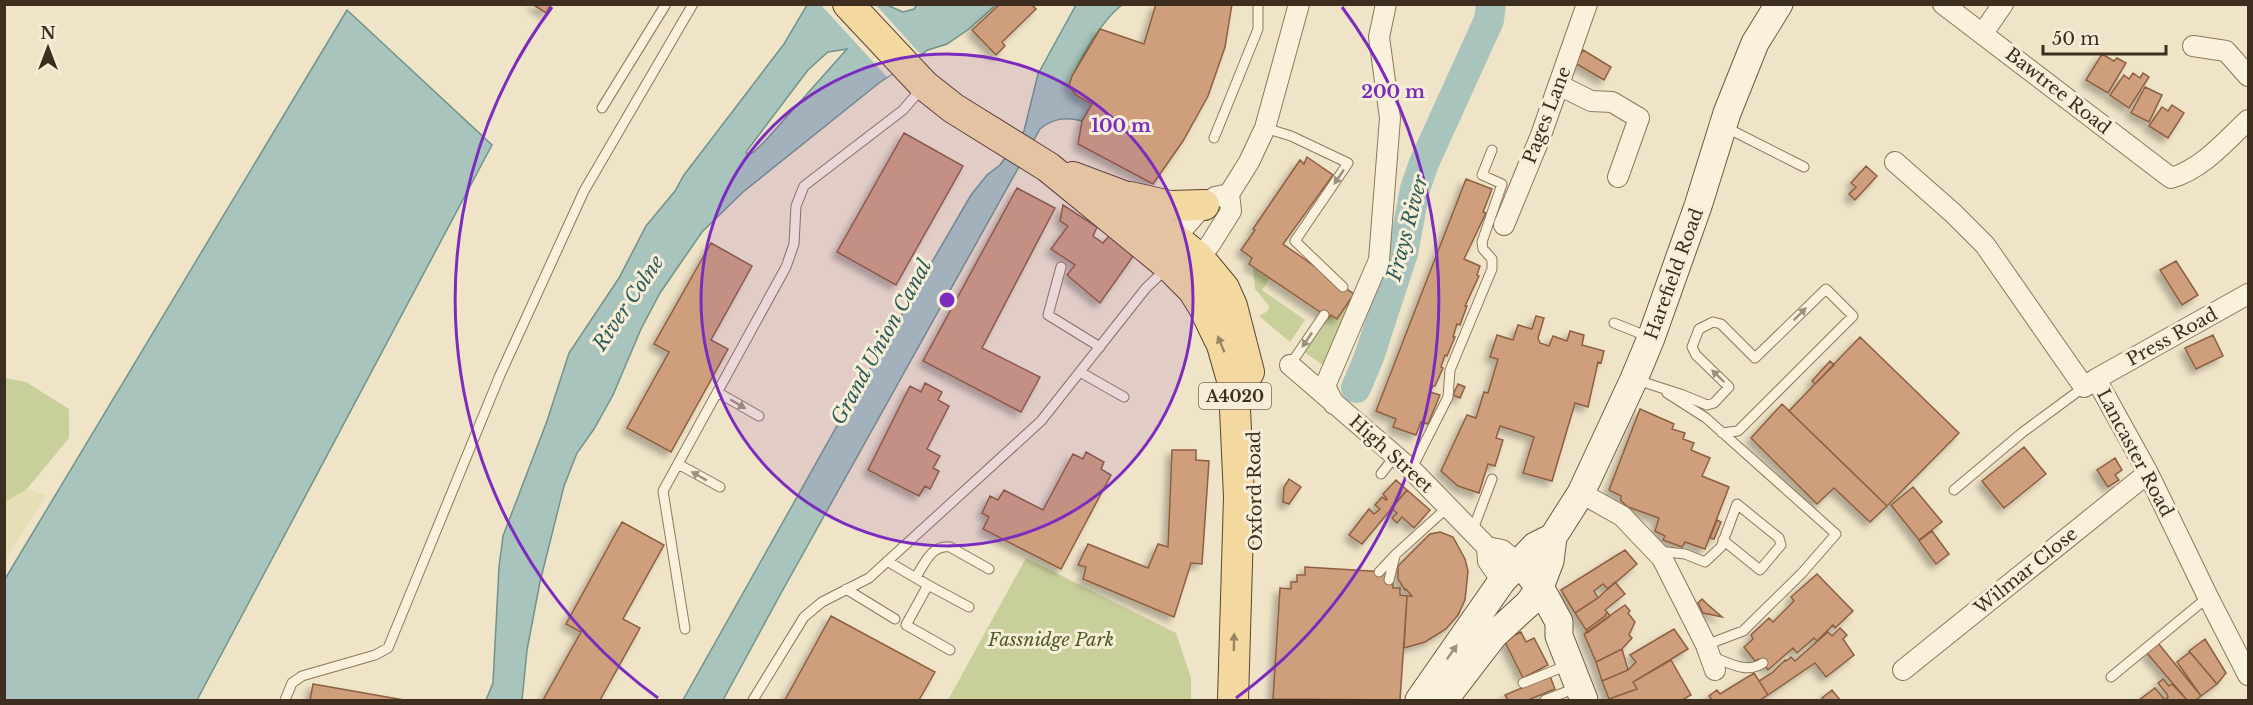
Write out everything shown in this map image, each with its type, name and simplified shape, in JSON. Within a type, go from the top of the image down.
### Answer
[{"type":"main road","name":"A4020","points":[[848,4],[916,77]]},
{"type":"main road","name":"Harefield Road","points":[[1444,700],[1494,635],[1529,603],[1540,587],[1550,561],[1553,537],[1581,493],[1651,338],[1688,236],[1723,126],[1755,43],[1779,4]]},
{"type":"main road","name":"Oxford Road","points":[[916,77],[975,122],[1048,167],[1171,253],[1199,258],[1224,288],[1232,306],[1248,360],[1253,397],[1257,488],[1253,700]]},
{"type":"main road","name":"Oxford Road","points":[[1048,167],[1121,195],[1164,228],[1171,253],[1203,306],[1222,345],[1234,387],[1239,497],[1233,700]]},
{"type":"main road","points":[[1121,195],[1170,206],[1217,200]]},
{"type":"main road","name":"Harefield Road","points":[[1419,700],[1510,572],[1535,546],[1553,537]]},
{"type":"main road","points":[[1510,572],[1540,587],[1559,622],[1558,636],[1577,684]]},
{"type":"main road","points":[[1519,611],[1529,616],[1548,633],[1558,636]]},
{"type":"street","points":[[1171,253],[1249,162],[1265,128],[1299,4]]},
{"type":"street","points":[[1334,404],[1325,386],[1379,260],[1390,118],[1379,37],[1386,4]]},
{"type":"street","name":"Pages Lane","points":[[1504,225],[1559,85],[1587,4]]},
{"type":"street","name":"Bawtree Road","points":[[1943,4],[2171,178],[2181,175],[2207,158],[2248,120]]},
{"type":"street","points":[[1983,33],[2003,4]]},
{"type":"street","points":[[2193,46],[2226,51],[2248,76]]},
{"type":"street","points":[[1559,85],[1592,101],[1612,102],[1639,118],[1618,177]]},
{"type":"street","name":"Lancaster Road","points":[[1895,162],[1953,213],[1985,245],[2090,383],[2148,473],[2248,675]]},
{"type":"street","points":[[1199,258],[1231,211],[1217,200]]},
{"type":"street","name":"Press Road","points":[[2090,383],[2248,294]]},
{"type":"street","name":"High Street","points":[[1290,365],[1411,470],[1488,547],[1502,550],[1510,572]]},
{"type":"street","name":"Wilmar Close","points":[[1903,670],[2148,473]]},
{"type":"street","points":[[1581,493],[1622,516],[1662,558],[1682,605],[1711,657]]},
{"type":"lane","points":[[602,108],[666,4]]},
{"type":"lane","points":[[285,700],[292,683],[302,676],[375,655],[388,648],[500,375],[584,191],[693,4]]},
{"type":"lane","points":[[1214,138],[1258,29],[1258,4]]},
{"type":"lane","points":[[685,629],[663,491],[786,267],[794,244],[796,206],[804,186],[903,111],[916,77]]},
{"type":"lane","points":[[1723,126],[1804,167]]},
{"type":"lane","points":[[1265,128],[1291,136],[1348,163],[1295,242],[1343,287]]},
{"type":"lane","points":[[1411,470],[1448,397],[1450,370],[1492,268],[1492,259],[1483,249],[1482,242],[1502,184],[1482,175],[1492,150]]},
{"type":"lane","points":[[753,700],[804,617],[822,602],[869,578],[1041,421],[1171,253]]},
{"type":"lane","points":[[1061,267],[1048,315],[1100,347]]},
{"type":"lane","points":[[1634,379],[1683,395],[1699,403],[1707,405],[1714,402],[1729,387],[1695,355],[1692,347],[1699,329],[1713,322],[1721,324],[1755,358],[1826,289],[1853,316],[1738,431],[1722,433]]},
{"type":"lane","points":[[1290,365],[1324,315]]},
{"type":"lane","points":[[1614,323],[1651,338]]},
{"type":"lane","points":[[1080,372],[1124,397]]},
{"type":"lane","points":[[1954,490],[2023,432],[2090,383]]},
{"type":"lane","points":[[1663,390],[1706,418],[1836,534],[1802,573],[1743,631],[1711,657]]},
{"type":"lane","points":[[717,392],[759,416]]},
{"type":"lane","points":[[1381,474],[1395,456]]},
{"type":"lane","points":[[678,464],[720,488]]},
{"type":"lane","points":[[1472,532],[1492,479]]},
{"type":"lane","points":[[1654,551],[1685,554],[1705,562],[1721,547],[1723,540],[1737,504],[1779,538],[1781,545],[1760,570],[1723,540]]},
{"type":"lane","points":[[1379,572],[1448,507]]},
{"type":"lane","points":[[916,577],[931,553],[943,547],[950,548],[989,569]]},
{"type":"lane","points":[[1389,580],[1396,554]]},
{"type":"lane","points":[[887,561],[969,608]]},
{"type":"lane","points":[[928,585],[906,625],[950,650]]},
{"type":"lane","points":[[846,589],[895,619]]},
{"type":"lane","points":[[2111,677],[2208,597]]},
{"type":"lane","points":[[1711,657],[1748,669],[1763,663]]},
{"type":"lane","points":[[1523,683],[1577,684]]},
{"type":"lane","points":[[1545,700],[1577,684]]},
{"type":"shaded area","points":[[27,489],[46,495],[5,561],[5,502]]},
{"type":"green space","points":[[1253,267],[1270,278],[1262,290],[1305,320],[1290,342],[1259,316],[1268,311],[1269,306],[1255,289]]},
{"type":"green space","points":[[1354,294],[1358,295],[1327,368],[1304,352],[1331,315],[1337,319]]},
{"type":"green space","points":[[5,378],[26,382],[69,409],[69,438],[27,489],[5,502]]},
{"type":"green space","name":"Fassnidge Park","points":[[1026,558],[1176,633],[1191,678],[1191,700],[948,700]]},
{"type":"water","name":"River Colne","points":[[807,5],[887,5],[903,12],[914,9],[917,5],[996,5],[969,29],[947,44],[928,50],[879,83],[743,192],[702,232],[660,293],[641,329],[613,395],[577,453],[564,486],[540,582],[527,650],[522,700],[486,700],[493,683],[499,567],[503,536],[547,421],[569,353],[619,278],[646,226],[675,191],[684,175],[784,44]],"holes":[[[847,49],[766,140],[748,155],[746,152],[808,70],[828,52]]]},
{"type":"water","points":[[1076,5],[1122,5],[1106,21],[1091,42],[1069,86],[1076,95],[1092,104],[1082,121],[1060,119],[1040,129],[723,700],[683,700],[847,408],[971,195],[987,175],[1000,165],[1024,131],[1038,74]]},
{"type":"water","points":[[347,10],[492,145],[197,700],[5,700],[5,579]]},
{"type":"water","points":[[1362,355],[1378,360],[1364,391],[1348,385]]},
{"type":"pier","points":[[821,5],[876,5],[922,56],[887,77]]},
{"type":"building","points":[[532,4],[551,4],[546,13]]},
{"type":"building","points":[[1000,4],[1031,4],[1036,9],[1002,42],[1005,46],[996,55],[972,30]]},
{"type":"building","points":[[1156,4],[1232,4],[1225,47],[1208,96],[1183,141],[1153,184],[1078,144],[1082,121],[1092,104],[1076,95],[1069,86],[1072,76],[1100,29],[1144,44]]},
{"type":"building","points":[[1583,50],[1611,67],[1604,80],[1575,63]]},
{"type":"building","points":[[2102,54],[2114,61],[2117,58],[2126,63],[2108,93],[2086,80]]},
{"type":"building","points":[[2133,73],[2140,78],[2143,73],[2149,77],[2129,108],[2110,95],[2124,75],[2129,79]]},
{"type":"building","points":[[2145,87],[2162,95],[2149,122],[2131,113]]},
{"type":"building","points":[[2172,105],[2184,113],[2168,138],[2149,126],[2162,107],[2168,111]]},
{"type":"building","points":[[904,133],[963,166],[896,285],[837,252]]},
{"type":"building","points":[[1307,157],[1333,175],[1283,244],[1354,294],[1337,319],[1331,315],[1329,318],[1249,264],[1252,258],[1241,250],[1300,160],[1304,164]]},
{"type":"building","points":[[1866,166],[1877,176],[1855,200],[1849,194],[1856,187],[1851,183]]},
{"type":"building","points":[[1466,179],[1492,189],[1483,212],[1486,213],[1464,259],[1480,266],[1477,275],[1479,276],[1465,306],[1467,306],[1460,325],[1457,324],[1453,337],[1455,337],[1441,367],[1443,368],[1430,392],[1440,395],[1428,424],[1421,422],[1416,435],[1393,427],[1396,419],[1376,411]]},
{"type":"building","points":[[1017,188],[1055,208],[982,348],[1040,377],[1021,412],[923,361]]},
{"type":"building","points":[[1063,205],[1097,227],[1093,236],[1103,243],[1109,236],[1134,255],[1100,303],[1067,275],[1075,265],[1051,249],[1068,226],[1060,221]]},
{"type":"building","points":[[711,243],[752,266],[711,340],[728,349],[671,452],[627,428],[669,352],[654,344]]},
{"type":"building","points":[[2176,261],[2198,295],[2182,305],[2160,270]]},
{"type":"building","points":[[1536,316],[1544,318],[1538,338],[1540,343],[1549,346],[1553,336],[1567,341],[1570,331],[1584,335],[1582,345],[1604,351],[1601,363],[1598,362],[1588,407],[1575,403],[1552,481],[1523,473],[1534,437],[1500,426],[1496,438],[1503,440],[1495,466],[1488,464],[1479,493],[1458,486],[1441,471],[1467,415],[1476,418],[1484,392],[1488,393],[1498,359],[1490,357],[1497,335],[1513,340],[1518,325],[1532,329]]},
{"type":"building","points":[[2213,335],[2223,356],[2196,369],[2185,348]]},
{"type":"building","points":[[1860,337],[1959,433],[1887,506],[1789,411]]},
{"type":"building","points":[[1830,361],[1834,365],[1815,384],[1812,381]]},
{"type":"building","points":[[925,383],[942,392],[938,400],[949,406],[927,449],[940,456],[933,468],[939,471],[930,489],[925,486],[919,496],[868,470],[910,386],[921,392]]},
{"type":"building","points":[[1458,384],[1465,387],[1460,398],[1453,395]]},
{"type":"building","points":[[1782,404],[1887,506],[1870,522],[1834,488],[1817,504],[1751,438]]},
{"type":"building","points":[[1640,409],[1674,424],[1672,429],[1685,433],[1683,439],[1694,443],[1691,450],[1710,458],[1702,476],[1729,487],[1705,549],[1685,542],[1682,547],[1663,540],[1665,536],[1655,531],[1659,518],[1628,507],[1621,501],[1621,496],[1609,490]]},
{"type":"building","points":[[2024,447],[2046,474],[2004,508],[1982,481]]},
{"type":"building","points":[[1172,450],[1196,450],[1196,460],[1209,461],[1202,564],[1191,563],[1174,617],[1083,579],[1086,567],[1078,565],[1088,544],[1148,568],[1158,544],[1168,547]]},
{"type":"building","points":[[1086,452],[1104,462],[1101,469],[1111,475],[1061,569],[983,529],[989,517],[982,513],[990,496],[998,500],[1004,490],[1043,510],[1073,454],[1083,459]]},
{"type":"building","points":[[2115,458],[2122,470],[2115,475],[2119,480],[2108,487],[2097,470]]},
{"type":"building","points":[[1289,479],[1301,487],[1289,504],[1283,502],[1284,487]]},
{"type":"building","points":[[1396,480],[1407,490],[1362,544],[1349,535],[1369,509],[1374,514],[1380,509],[1375,505],[1382,497],[1387,499],[1383,494]]},
{"type":"building","points":[[1913,487],[1942,522],[1919,540],[1891,505]]},
{"type":"building","points":[[1407,490],[1430,510],[1414,528],[1402,517],[1397,523],[1392,518],[1397,513],[1391,508]]},
{"type":"building","points":[[1717,520],[1721,522],[1714,539],[1710,538]]},
{"type":"building","points":[[622,522],[664,545],[623,619],[640,628],[600,700],[543,700],[581,632],[566,624]]},
{"type":"building","points":[[1932,531],[1949,554],[1936,564],[1919,541]]},
{"type":"building","points":[[1440,532],[1453,537],[1465,559],[1468,571],[1465,600],[1458,615],[1446,629],[1425,642],[1404,648],[1407,596],[1412,596],[1398,579],[1398,566],[1430,534]]},
{"type":"building","points":[[1625,550],[1637,564],[1608,589],[1603,584],[1594,591],[1598,598],[1575,613],[1561,590]]},
{"type":"building","points":[[1305,567],[1386,572],[1386,580],[1393,580],[1393,588],[1400,588],[1400,595],[1407,596],[1400,700],[1273,699],[1280,588],[1291,589],[1291,582],[1297,582],[1297,575],[1305,575]]},
{"type":"building","points":[[1817,574],[1853,611],[1835,628],[1833,625],[1817,641],[1814,638],[1797,653],[1793,648],[1768,670],[1759,659],[1755,661],[1744,647],[1753,639],[1751,635],[1769,618],[1773,622],[1794,601],[1791,597]]},
{"type":"building","points":[[1615,582],[1625,594],[1605,610],[1607,612],[1605,616],[1586,630],[1575,613],[1598,598]]},
{"type":"building","points":[[1702,599],[1722,617],[1703,613],[1698,603]]},
{"type":"building","points":[[1625,605],[1635,622],[1629,635],[1632,638],[1622,649],[1596,662],[1584,634]]},
{"type":"building","points":[[1607,612],[1610,616],[1587,633],[1586,630]]},
{"type":"building","points":[[831,616],[935,672],[919,700],[785,700]]},
{"type":"building","points":[[1840,628],[1847,635],[1843,639],[1854,655],[1826,677],[1815,663],[1768,695],[1759,681],[1772,673],[1785,660],[1791,657],[1795,661],[1828,632],[1832,636]]},
{"type":"building","points":[[1674,629],[1688,649],[1633,682],[1637,689],[1609,699],[1602,681],[1628,670],[1636,662],[1630,655]]},
{"type":"building","points":[[1521,632],[1526,642],[1534,638],[1548,665],[1523,678],[1504,640]]},
{"type":"building","points":[[2205,639],[2226,673],[2217,684],[2189,651]]},
{"type":"building","points":[[2158,643],[2201,696],[2196,700],[2187,700],[2146,652]]},
{"type":"building","points":[[1622,649],[1628,670],[1602,681],[1596,662]]},
{"type":"building","points":[[2190,652],[2217,684],[2201,696],[2177,662]]},
{"type":"building","points":[[1671,660],[1691,695],[1682,700],[1609,700],[1637,689],[1633,682]]},
{"type":"building","points":[[1754,673],[1768,695],[1760,700],[1712,700],[1709,696],[1717,690],[1720,694]]},
{"type":"building","points":[[1550,676],[1555,689],[1528,700],[1508,700],[1505,695]]},
{"type":"building","points":[[2163,679],[2169,686],[2172,684],[2187,700],[2165,700],[2168,697],[2167,694],[2158,683]]},
{"type":"building","points":[[313,684],[404,700],[310,700]]},
{"type":"building","points":[[2155,688],[2165,700],[2139,700]]},
{"type":"building","points":[[1832,690],[1840,700],[1822,698]]},
{"type":"waterway","name":"Frays River","points":[[1356,388],[1369,357],[1403,253],[1415,189],[1424,163],[1489,20],[1491,4]]},
{"type":"water label","name":"Grand Union Canal","points":[[881,342]]}]
